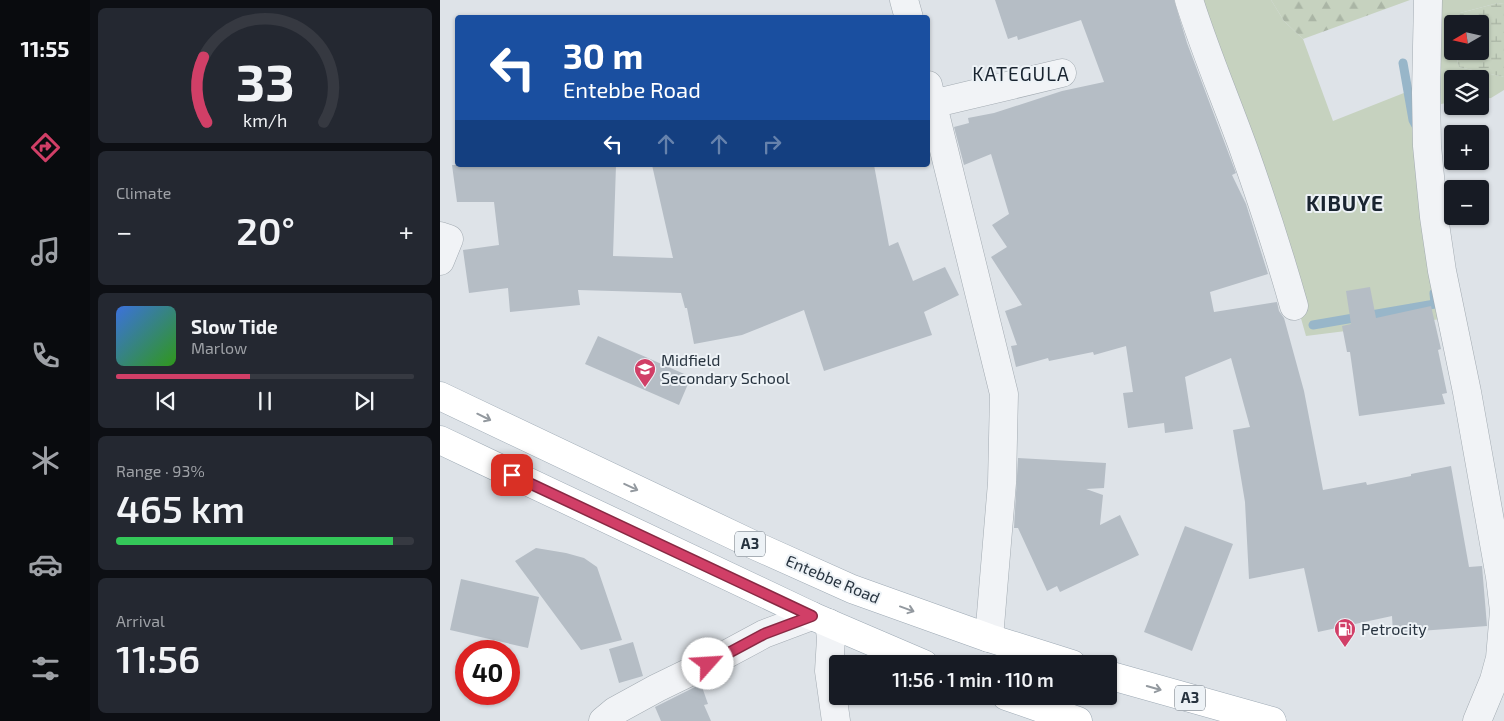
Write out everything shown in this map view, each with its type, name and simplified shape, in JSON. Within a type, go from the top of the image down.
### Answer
[{"type":"main road","name":"Entebbe Road","points":[[440,396],[747,542],[852,589],[1044,655]]},
{"type":"main road","name":"A3","points":[[440,440],[821,619],[903,655]]},
{"type":"main road","name":"A3","points":[[1117,678],[1272,721]]},
{"type":"main road","points":[[1032,705],[1078,721]]},
{"type":"street","points":[[904,0],[908,15]]},
{"type":"street","points":[[1189,0],[1201,38],[1244,150],[1294,306]]},
{"type":"street","points":[[1428,0],[1427,146],[1434,217],[1442,271],[1499,546],[1504,611],[1500,658],[1494,680],[1477,721]]},
{"type":"street","points":[[990,638],[1002,483],[1004,394],[930,94],[1062,73]]},
{"type":"street","points":[[440,236],[449,239],[440,261]]},
{"type":"street","points":[[603,721],[615,711],[657,688],[764,634],[821,619],[831,638],[829,671],[836,721]]},
{"type":"green space","points":[[1200,0],[1271,0],[1284,21],[1303,39],[1333,121],[1419,87],[1441,319],[1306,336],[1261,177]]},
{"type":"green space","points":[[1271,0],[1410,0],[1303,39],[1284,21]]},
{"type":"green space","points":[[1436,0],[1504,0],[1504,4],[1498,3],[1460,13],[1459,15],[1444,15],[1444,60],[1457,60],[1459,67],[1472,70],[1444,70],[1444,103],[1441,104]]},
{"type":"green space","points":[[1498,3],[1504,4],[1504,77],[1489,74],[1489,70],[1472,70],[1459,67],[1457,60],[1489,60],[1489,15],[1459,15],[1460,13]]},
{"type":"green space","points":[[1489,74],[1504,77],[1504,90],[1489,98]]},
{"type":"building","points":[[995,0],[1174,0],[1187,43],[1236,173],[1232,175],[1246,204],[1268,274],[1210,292],[1214,312],[1277,302],[1279,311],[1284,318],[1304,391],[1323,490],[1366,482],[1367,485],[1451,466],[1469,567],[1482,566],[1487,626],[1393,633],[1392,616],[1318,632],[1304,568],[1249,579],[1245,502],[1233,430],[1250,427],[1231,358],[1185,377],[1193,429],[1165,433],[1164,423],[1128,428],[1123,393],[1133,392],[1126,346],[1094,355],[1093,352],[1049,361],[1048,358],[1016,367],[1011,346],[1017,345],[1005,311],[1022,305],[991,257],[1007,247],[992,225],[1009,214],[991,154],[964,165],[954,127],[969,123],[968,118],[994,113],[1062,91],[1104,82],[1081,20],[1018,40],[1017,36],[1008,39]]},
{"type":"building","points":[[452,165],[455,165],[455,167],[616,167],[613,256],[673,258],[652,167],[874,167],[889,246],[898,242],[913,281],[945,267],[959,295],[924,312],[932,335],[824,371],[804,310],[742,335],[694,344],[687,308],[685,308],[681,293],[578,290],[580,305],[510,312],[508,288],[469,293],[463,250],[499,245],[494,202],[457,202]]},
{"type":"building","points":[[1370,287],[1376,318],[1431,306],[1441,349],[1438,350],[1447,393],[1442,394],[1445,404],[1359,416],[1350,352],[1347,352],[1342,326],[1351,324],[1346,291]]},
{"type":"building","points":[[598,336],[691,377],[679,405],[585,364]]},
{"type":"building","points":[[1018,458],[1106,463],[1104,488],[1086,489],[1103,495],[1100,525],[1120,515],[1139,555],[1060,592],[1057,586],[1047,591],[1018,528],[1014,528]]},
{"type":"building","points":[[1185,526],[1233,544],[1192,651],[1144,632]]},
{"type":"building","points":[[536,548],[584,558],[597,567],[622,640],[581,650],[515,561]]},
{"type":"building","points":[[461,579],[539,597],[528,648],[520,646],[520,640],[493,640],[450,630]]},
{"type":"building","points":[[633,642],[643,676],[619,683],[609,649]]},
{"type":"building","points":[[701,684],[708,704],[704,705],[711,721],[661,721],[655,707]]},
{"type":"waterway","points":[[1403,63],[1413,120],[1419,131]]},
{"type":"waterway","points":[[1313,325],[1435,304],[1434,293]]},
{"type":"place","name":"Midfield Secondary School","points":[[645,388]]},
{"type":"place","name":"Petrocity","points":[[1345,648]]},
{"type":"district","name":"KATEGULA","points":[[1021,74]]},
{"type":"district","name":"KIBUYE","points":[[1345,204]]},
{"type":"route","points":[[512,475],[812,616],[764,634],[708,664]]}]
